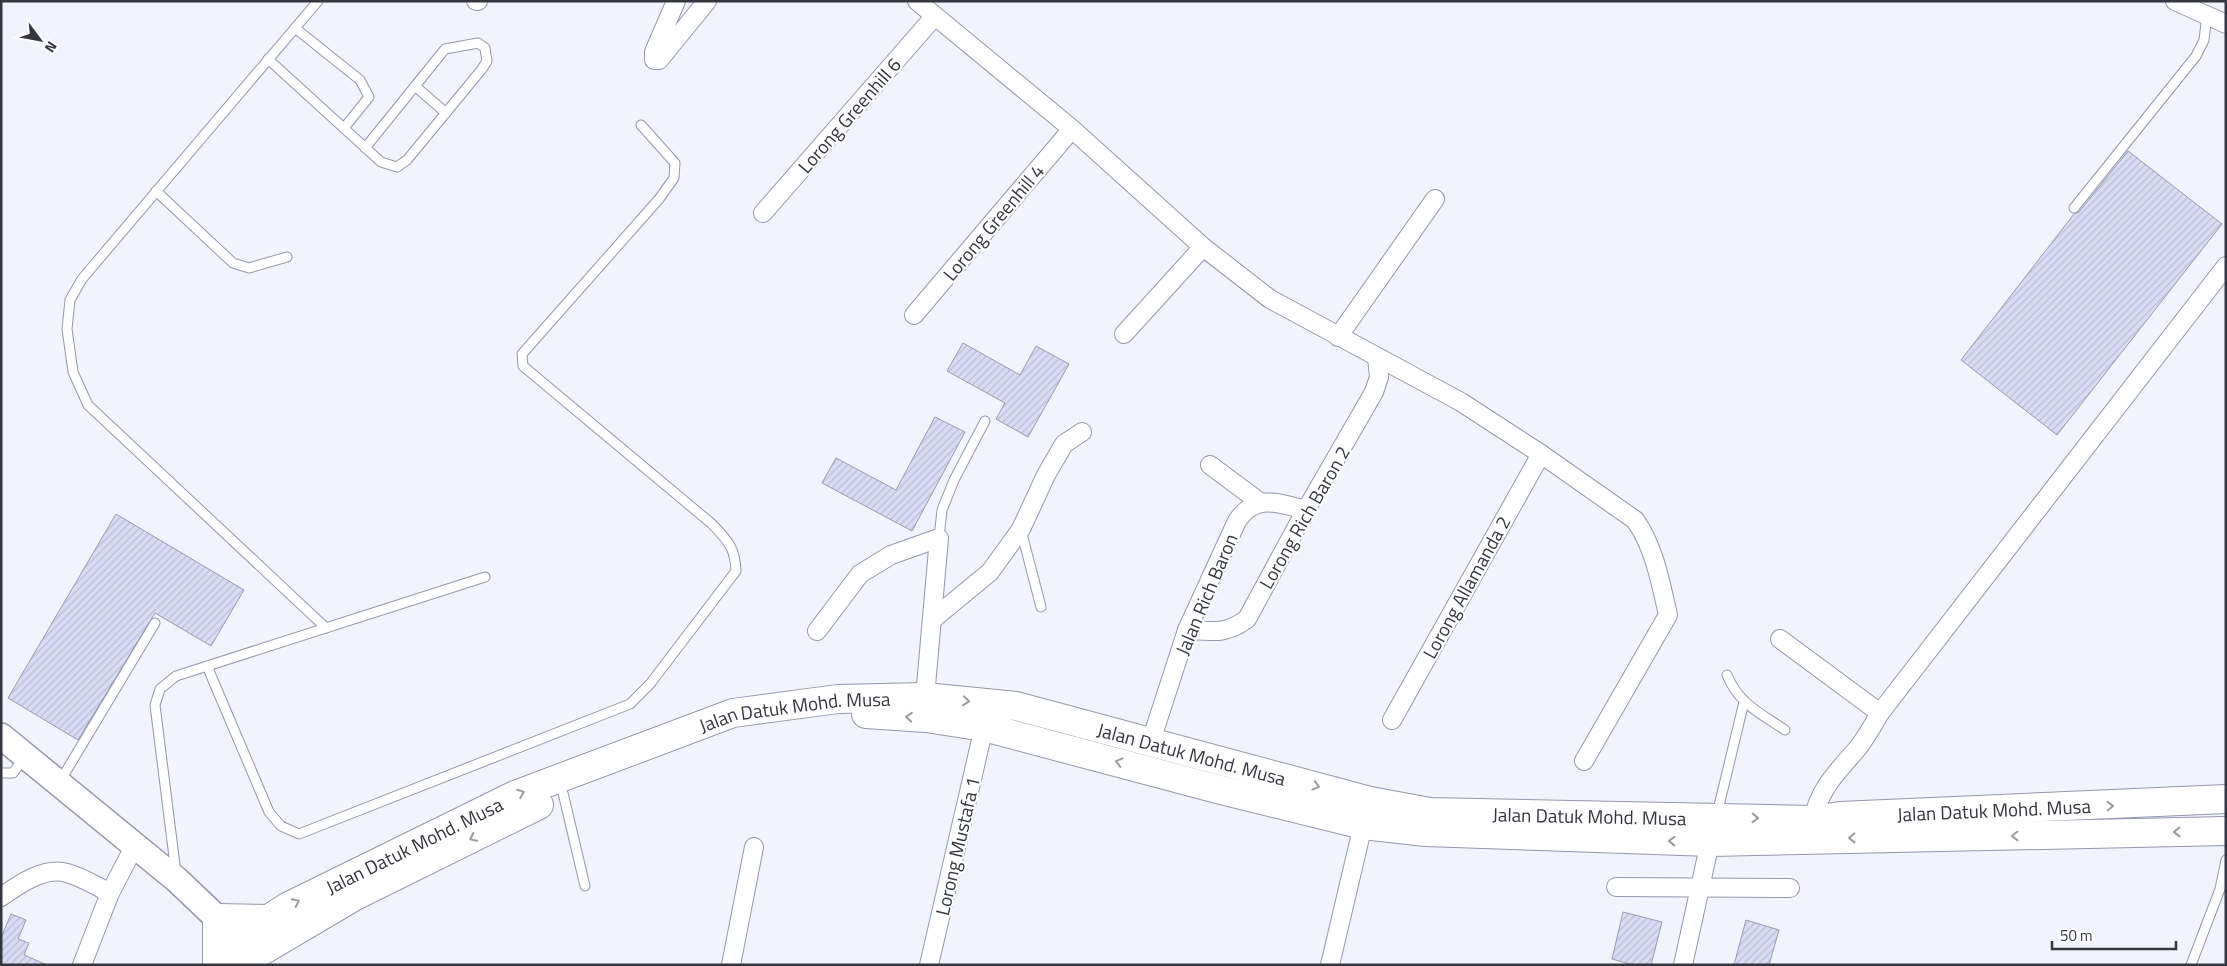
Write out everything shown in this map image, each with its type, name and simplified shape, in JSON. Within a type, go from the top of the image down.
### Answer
[{"type":"main road","name":"Jalan Datuk Mohd. Musa","points":[[218,965],[238,939],[287,907],[516,795],[734,713],[838,699],[926,697],[1016,706],[1370,801],[1430,812],[1713,830],[1840,816],[2226,799]]},
{"type":"main road","name":"Jalan Datuk Mohd. Musa","points":[[247,965],[256,955],[355,896],[563,793],[744,727],[838,712],[926,718],[984,727],[1221,790],[1364,825],[1426,832],[1713,830],[2226,831]]},
{"type":"main road","points":[[1151,741],[1150,754],[1166,774]]},
{"type":"main road","points":[[218,965],[217,918],[269,919]]},
{"type":"street","points":[[676,1],[654,52],[654,60],[659,60],[707,1]]},
{"type":"street","points":[[917,1],[934,17],[1072,129],[1203,247],[1270,299],[1461,402],[1541,454],[1635,520],[1644,533],[1662,588],[1668,615],[1584,761]]},
{"type":"street","points":[[2175,1],[2226,24]]},
{"type":"street","name":"Lorong Greenhill 6","points":[[763,213],[934,17]]},
{"type":"street","name":"Lorong Greenhill 4","points":[[914,315],[1072,129]]},
{"type":"street","points":[[1338,337],[1435,200]]},
{"type":"street","points":[[1124,334],[1203,247]]},
{"type":"street","points":[[1813,820],[1816,804],[1824,787],[1857,748],[1880,713],[2226,266]]},
{"type":"street","name":"Lorong Rich Baron 2","points":[[1187,630],[1221,632],[1235,628],[1247,619],[1306,510],[1374,392],[1379,377],[1377,357]]},
{"type":"street","points":[[933,619],[990,572],[1021,528],[1046,475],[1064,444],[1082,432]]},
{"type":"street","name":"Lorong Allamanda 2","points":[[1392,720],[1541,454]]},
{"type":"street","points":[[1210,465],[1261,503],[1281,504],[1306,510]]},
{"type":"street","name":"Jalan Rich Baron","points":[[1151,741],[1187,630],[1237,521],[1245,510],[1255,503],[1261,503]]},
{"type":"street","points":[[818,631],[860,574],[891,555],[938,538],[926,697]]},
{"type":"street","points":[[1780,639],[1880,713]]},
{"type":"street","name":"Lorong Mustafa 1","points":[[929,965],[984,727]]},
{"type":"street","points":[[1,736],[177,880],[217,918]]},
{"type":"street","points":[[1330,965],[1364,825]]},
{"type":"street","points":[[1683,965],[1713,830]]},
{"type":"street","points":[[82,965],[110,893],[135,846]]},
{"type":"street","points":[[731,965],[754,847]]},
{"type":"street","points":[[1,897],[24,881],[46,874],[65,872],[110,893]]},
{"type":"street","points":[[1616,888],[1701,886],[1790,888]]},
{"type":"lane","points":[[318,1],[82,279],[70,300],[67,329],[73,372],[88,405],[326,628]]},
{"type":"lane","points":[[2074,208],[2196,56],[2204,40],[2207,15]]},
{"type":"lane","points":[[295,28],[360,80],[366,88],[369,97],[344,128]]},
{"type":"lane","points":[[268,59],[365,148],[381,162],[397,167],[407,160],[482,69],[487,61],[485,48],[478,43],[445,49],[365,148]]},
{"type":"lane","points":[[415,86],[446,113]]},
{"type":"lane","points":[[207,666],[269,812],[282,826],[299,834],[630,704],[650,684],[736,571],[735,554],[730,542],[712,524],[522,366],[522,354],[660,200],[674,178],[675,163],[641,125]]},
{"type":"lane","points":[[156,191],[233,263],[249,268],[287,257]]},
{"type":"lane","points":[[938,538],[942,510],[954,480],[985,421]]},
{"type":"lane","points":[[1021,528],[1042,607]]},
{"type":"lane","points":[[177,880],[155,705],[160,689],[176,676],[485,577]]},
{"type":"lane","points":[[59,783],[155,623]]},
{"type":"lane","points":[[1727,675],[1734,691],[1744,702],[1785,730]]},
{"type":"lane","points":[[1713,830],[1744,702]]},
{"type":"lane","points":[[1,773],[13,773],[26,755]]},
{"type":"lane","points":[[563,793],[585,886]]},
{"type":"lane","points":[[2191,965],[2220,889],[2226,860]]},
{"type":"building","points":[[2128,151],[2222,224],[2057,435],[1961,360],[2074,214],[2079,212]]},
{"type":"building","points":[[963,343],[1020,375],[1036,346],[1069,364],[1028,437],[996,419],[1005,403],[947,371]]},
{"type":"building","points":[[935,417],[965,432],[912,531],[822,483],[836,458],[896,490]]},
{"type":"building","points":[[116,514],[244,590],[211,646],[155,613],[78,740],[8,698]]},
{"type":"building","points":[[1623,912],[1662,922],[1651,965],[1634,965],[1612,959]]},
{"type":"building","points":[[11,914],[26,920],[18,939],[29,943],[24,955],[47,965],[1,965],[1,938]]},
{"type":"building","points":[[1746,920],[1779,930],[1769,965],[1734,965]]}]
